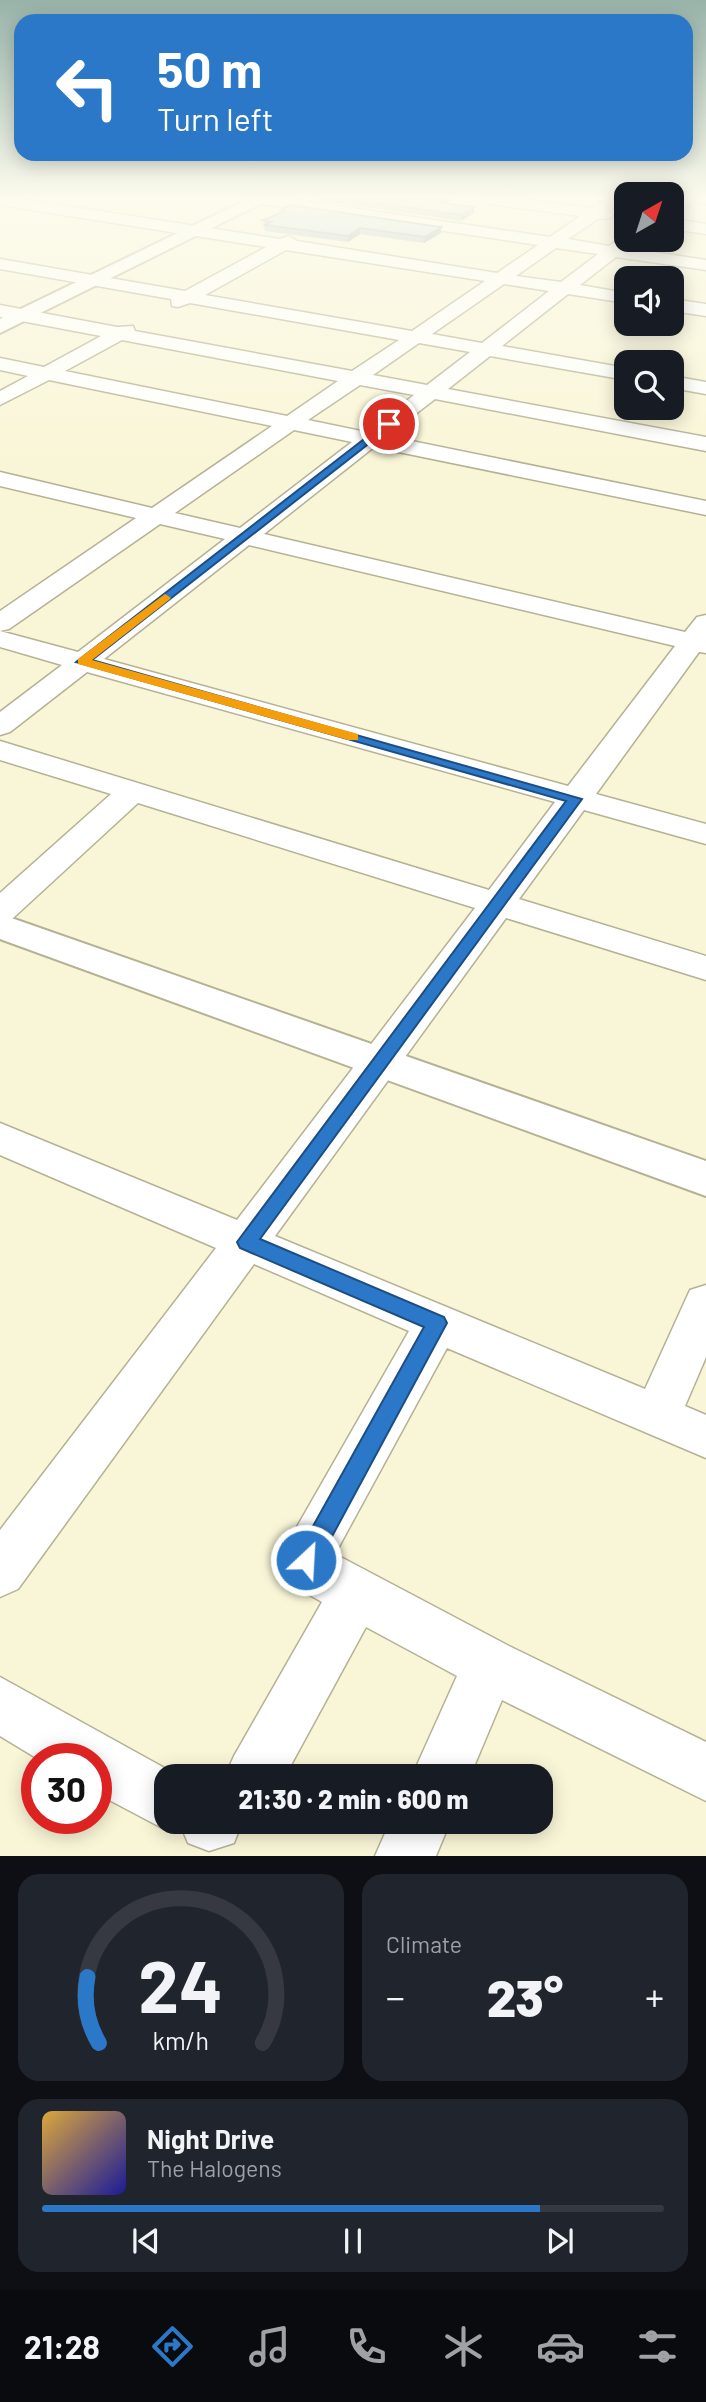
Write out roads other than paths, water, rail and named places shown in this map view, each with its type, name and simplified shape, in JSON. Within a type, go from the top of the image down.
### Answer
[{"type":"street","points":[[0,327],[85,286]]},
{"type":"street","points":[[121,286],[614,372]]},
{"type":"street","points":[[164,309],[208,286]]},
{"type":"street","points":[[0,623],[489,286]]},
{"type":"street","points":[[547,286],[614,296]]},
{"type":"street","points":[[0,726],[567,286]]},
{"type":"street","points":[[684,307],[706,310]]},
{"type":"street","points":[[0,311],[706,444]]},
{"type":"street","points":[[0,399],[142,321]]},
{"type":"street","points":[[0,363],[706,508]]},
{"type":"street","points":[[684,384],[706,388]]},
{"type":"street","points":[[0,479],[701,637],[575,799],[0,1572]]},
{"type":"street","points":[[0,639],[706,834]]},
{"type":"street","points":[[0,750],[706,968]]},
{"type":"street","points":[[0,911],[133,791]]},
{"type":"street","points":[[0,926],[706,1179]]},
{"type":"street","points":[[0,1138],[706,1437]]},
{"type":"street","points":[[657,1416],[706,1303]]},
{"type":"street","points":[[437,1323],[308,1553],[306,1560],[310,1568],[490,1665],[706,1772]]},
{"type":"street","points":[[261,1764],[357,1592]]},
{"type":"street","points":[[446,1764],[490,1665]]},
{"type":"street","points":[[0,1705],[65,1743]]},
{"type":"street","points":[[112,1770],[154,1794]]},
{"type":"street","points":[[405,1856],[415,1834]]}]
